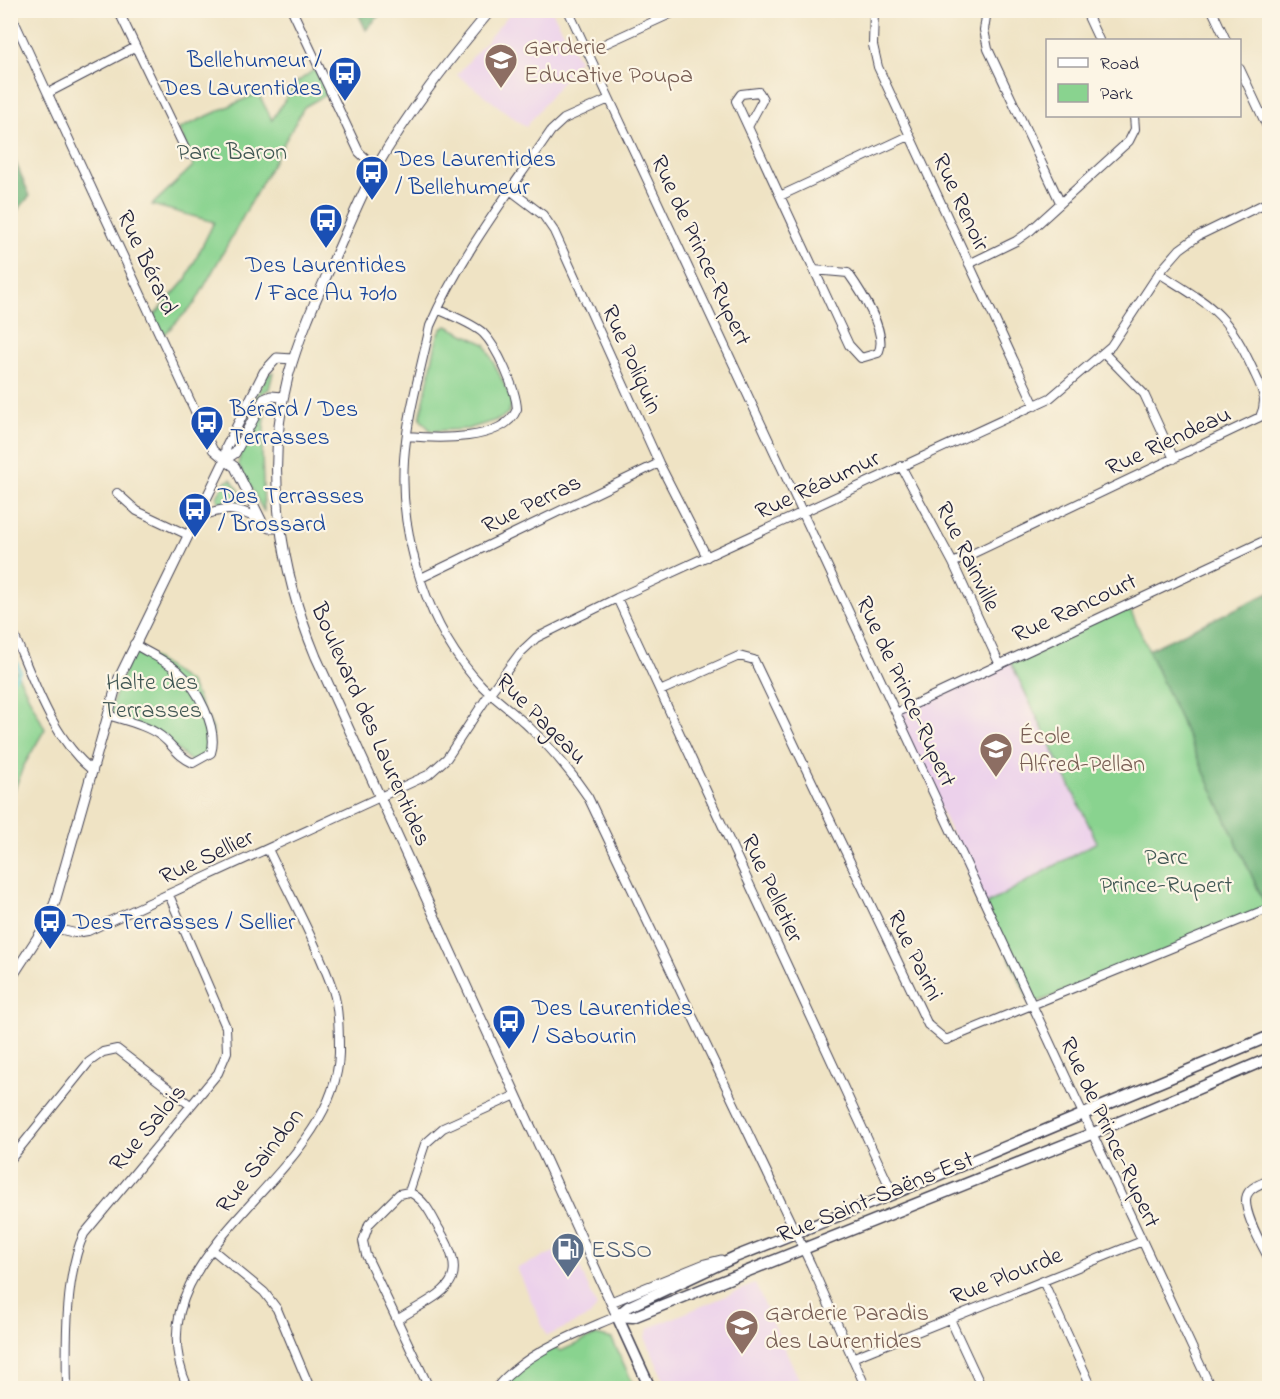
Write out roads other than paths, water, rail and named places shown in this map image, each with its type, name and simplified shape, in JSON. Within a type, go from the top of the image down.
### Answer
[{"type":"main road","name":"Rue Saint-Saëns Est","points":[[617,1316],[628,1307],[735,1257],[893,1194],[1269,1036]]},
{"type":"main road","name":"Rue Saint-Saëns Est","points":[[617,1316],[633,1317],[802,1247],[1091,1134],[1269,1058]]},
{"type":"main road","name":"Boulevard des Laurentides","points":[[617,1316],[650,1389]]},
{"type":"street","points":[[118,10],[188,155]]},
{"type":"street","points":[[292,10],[359,152],[376,168]]},
{"type":"street","name":"Boulevard des Laurentides","points":[[491,10],[433,82],[376,168],[324,282],[293,359],[284,397],[277,461],[280,528],[290,578],[306,632],[617,1316]]},
{"type":"street","name":"Rue de Prince-Rupert","points":[[568,10],[726,344],[801,514],[896,713],[1140,1242],[1211,1389]]},
{"type":"street","points":[[587,52],[679,10]]},
{"type":"street","name":"Rue Renoir","points":[[874,10],[874,54],[909,136],[1035,406]]},
{"type":"street","points":[[987,10],[984,30],[988,49],[1060,202]]},
{"type":"street","points":[[1085,10],[1099,39]]},
{"type":"street","points":[[1212,10],[1226,39]]},
{"type":"street","name":"Rue Bérard","points":[[10,12],[213,450],[235,467],[261,520]]},
{"type":"street","points":[[48,93],[136,47]]},
{"type":"street","points":[[1241,73],[1269,133]]},
{"type":"street","name":"Rue Pageau","points":[[609,99],[564,119],[550,131],[452,282],[438,309],[430,326],[407,436],[404,462],[406,512],[421,578],[440,625],[462,661],[490,693],[529,727],[566,766],[588,797],[795,1232],[866,1389]]},
{"type":"street","points":[[969,264],[1016,242],[1133,136],[1136,122],[1134,117]]},
{"type":"street","points":[[749,125],[814,270],[855,355],[861,358],[878,353],[882,346],[881,337],[861,291],[848,273],[814,270]]},
{"type":"street","points":[[780,196],[909,136]]},
{"type":"street","name":"Rue Poliquin","points":[[510,190],[543,215],[554,231],[659,463],[707,557]]},
{"type":"street","name":"Rue Réaumur","points":[[381,799],[422,779],[443,762],[520,653],[536,638],[617,598],[1035,406],[1060,391],[1104,353],[1129,322],[1159,273],[1180,249],[1198,236],[1269,201]]},
{"type":"street","name":"Rue Riendeau","points":[[953,563],[1260,417],[1266,405],[1264,393],[1240,340],[1227,321],[1209,305],[1159,273]]},
{"type":"street","points":[[407,436],[441,440],[478,433],[508,423],[517,409],[515,396],[496,352],[482,333],[438,309]]},
{"type":"street","points":[[1104,353],[1144,394],[1174,459]]},
{"type":"street","points":[[10,980],[45,926],[55,902],[118,680],[134,644],[225,460],[226,448],[267,368],[277,358],[293,359]]},
{"type":"street","points":[[225,460],[235,453],[264,399],[271,396],[284,397]]},
{"type":"street","name":"Rue Perras","points":[[421,578],[659,463]]},
{"type":"street","name":"Rue Rainville","points":[[901,466],[953,563],[999,663]]},
{"type":"street","points":[[117,493],[137,511],[188,535]]},
{"type":"street","points":[[197,516],[233,509],[261,520],[266,527],[280,528]]},
{"type":"street","name":"Rue Rancourt","points":[[896,713],[1269,538]]},
{"type":"street","name":"Rue Pelletier","points":[[617,598],[893,1194]]},
{"type":"street","points":[[10,626],[49,712],[76,757],[93,771]]},
{"type":"street","points":[[108,716],[149,729],[162,737],[182,758],[193,763],[211,753],[214,742],[213,729],[190,683],[177,670],[134,644]]},
{"type":"street","name":"Rue Parini","points":[[660,691],[740,656],[754,660],[928,1025],[946,1040],[1267,909]]},
{"type":"street","name":"Rue Sellier","points":[[45,926],[75,933],[88,931],[381,799]]},
{"type":"street","name":"Rue Saindon","points":[[188,1389],[180,1371],[177,1347],[180,1307],[187,1288],[213,1250],[307,1137],[320,1116],[332,1085],[339,1056],[334,992],[268,849]]},
{"type":"street","name":"Rue Salois","points":[[67,1389],[66,1350],[75,1254],[84,1234],[218,1073],[227,1052],[226,1027],[169,895]]},
{"type":"street","points":[[10,1160],[89,1062],[103,1052],[117,1049],[190,1105]]},
{"type":"street","points":[[409,1192],[425,1143],[443,1128],[516,1095]]},
{"type":"street","points":[[1269,1180],[1251,1190],[1247,1195],[1245,1205],[1269,1261]]},
{"type":"street","points":[[397,1320],[442,1292],[453,1281],[456,1269],[447,1241],[429,1211],[420,1197],[409,1192],[399,1194],[369,1224],[363,1241],[366,1255],[429,1389]]},
{"type":"street","name":"Rue Plourde","points":[[852,1358],[1140,1242]]},
{"type":"street","points":[[213,1250],[264,1292],[276,1310],[310,1389]]},
{"type":"street","name":"Rue Saint-Saëns Est","points":[[611,1302],[705,1264],[735,1257]]},
{"type":"street","points":[[1043,1281],[1092,1389]]},
{"type":"street","points":[[496,1389],[520,1366],[551,1344],[617,1316]]},
{"type":"street","points":[[950,1319],[982,1389]]},
{"type":"waterway","points":[[10,646],[20,671],[10,685]]},
{"type":"place","name":"Garderie Educative Poupa","points":[[501,89]]},
{"type":"place","name":"Bellehumeur / Des Laurentides","points":[[345,102]]},
{"type":"place","name":"Des Laurentides / Bellehumeur","points":[[372,201]]},
{"type":"place","name":"Des Laurentides / Face Au 7010","points":[[326,249]]},
{"type":"place","name":"Bérard / Des Terrasses","points":[[207,451]]},
{"type":"place","name":"Des Terrasses / Brossard","points":[[195,538]]},
{"type":"place","name":"École Alfred-Pellan","points":[[996,778]]},
{"type":"place","name":"Des Terrasses / Sellier","points":[[50,950]]},
{"type":"place","name":"Des Laurentides / Sabourin","points":[[509,1050]]},
{"type":"place","name":"ESSO","points":[[568,1278]]},
{"type":"place","name":"Garderie Paradis des Laurentides","points":[[742,1355]]},
{"type":"park label","name":"Parc Baron","points":[[232,151]]},
{"type":"park label","name":"Halte des Terrasses","points":[[152,695]]},
{"type":"park label","name":"Parc Prince-Rupert","points":[[1166,870]]}]
